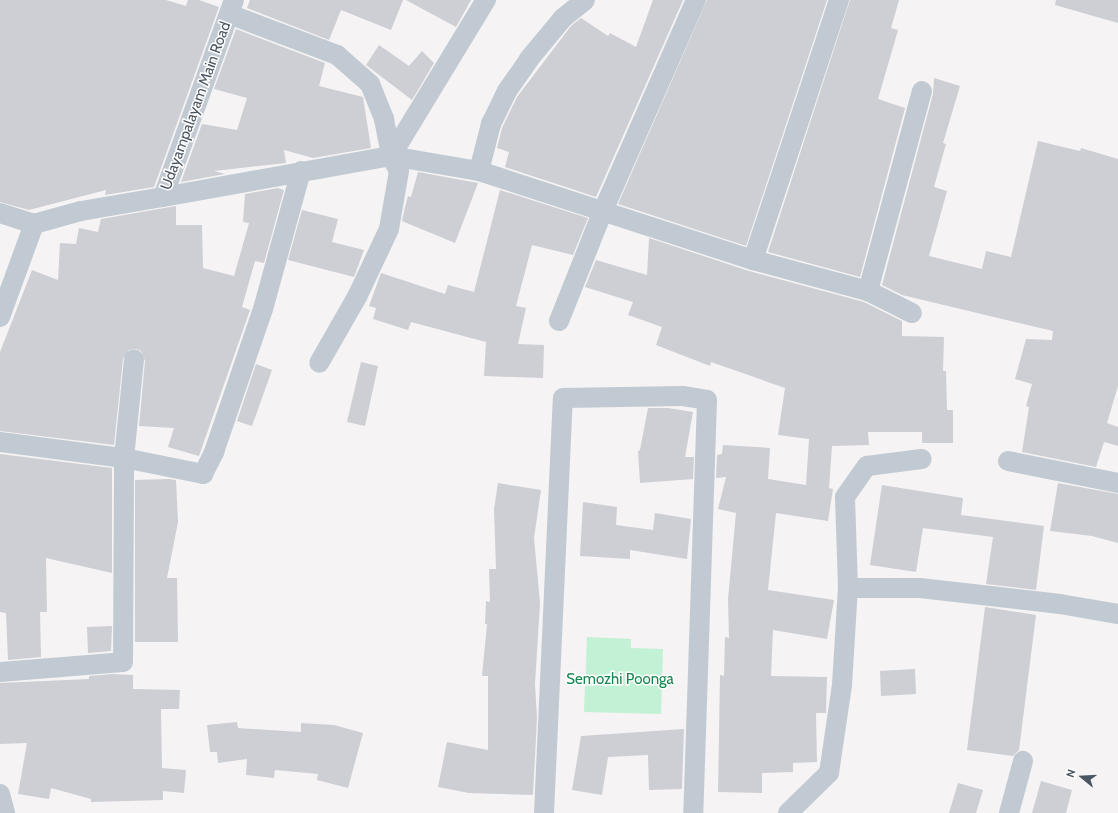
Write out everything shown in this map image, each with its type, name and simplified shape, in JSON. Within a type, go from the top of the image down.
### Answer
[{"type":"street","points":[[391,156],[486,0]]},
{"type":"street","points":[[479,170],[491,124],[507,90],[529,59],[563,18],[585,0]]},
{"type":"street","points":[[559,321],[602,213],[696,0]]},
{"type":"street","points":[[753,260],[839,0]]},
{"type":"street","points":[[227,5],[337,55],[370,84],[384,119],[391,156],[399,171],[389,228],[358,295],[319,363]]},
{"type":"street","name":"Udayampalayam Main Road","points":[[34,224],[80,211],[163,197],[227,5]]},
{"type":"street","points":[[868,291],[922,90]]},
{"type":"street","points":[[163,197],[391,156],[479,170],[602,213],[753,260],[868,291],[912,313]]},
{"type":"street","points":[[0,442],[124,458],[203,474],[214,452],[263,309],[301,172]]},
{"type":"street","points":[[0,213],[34,224],[0,317]]},
{"type":"street","points":[[0,672],[123,662],[124,458],[134,360]]},
{"type":"street","points":[[544,813],[563,398],[683,396],[707,400],[693,813]]},
{"type":"street","points":[[788,813],[829,773],[842,685],[848,588],[845,496],[867,466],[922,459]]},
{"type":"street","points":[[1008,461],[1118,483]]},
{"type":"street","points":[[848,588],[920,588],[1060,604],[1118,614]]},
{"type":"street","points":[[1009,813],[1023,761]]},
{"type":"street","points":[[0,794],[5,813]]},
{"type":"green space","name":"Semozhi Poonga","points":[[587,637],[631,639],[631,648],[663,649],[661,714],[584,712]]},
{"type":"building","points":[[0,0],[166,0],[186,6],[188,0],[199,0],[219,7],[154,187],[105,195],[106,190],[29,210],[0,202]]},
{"type":"building","points":[[250,0],[403,0],[391,30],[341,10],[329,40],[247,8]]},
{"type":"building","points":[[406,0],[471,0],[456,27]]},
{"type":"building","points":[[653,0],[683,0],[596,197],[505,167],[509,152],[497,148],[502,128],[517,97],[571,26],[581,18],[608,36],[610,33],[636,47]]},
{"type":"building","points":[[707,0],[827,0],[746,246],[618,204]]},
{"type":"building","points":[[850,0],[899,0],[891,28],[898,30],[878,99],[905,108],[860,277],[768,252]]},
{"type":"building","points":[[1056,0],[1118,0],[1118,23],[1055,5]]},
{"type":"building","points":[[236,29],[325,63],[319,86],[363,97],[371,148],[313,158],[284,150],[286,163],[214,171],[225,174],[181,182],[202,124],[237,130],[247,98],[214,89]]},
{"type":"building","points":[[379,45],[409,66],[422,51],[434,63],[412,100],[366,65]]},
{"type":"building","points":[[934,78],[960,86],[943,143],[946,144],[934,187],[947,191],[929,256],[982,269],[986,251],[1011,257],[1038,141],[1080,151],[1081,148],[1118,159],[1118,386],[1107,423],[1118,427],[1118,446],[1104,442],[1096,467],[1022,452],[1029,407],[1026,406],[1032,384],[1015,379],[1026,339],[1052,340],[1053,331],[902,295],[882,285],[933,94]]},
{"type":"building","points":[[418,172],[478,183],[455,243],[402,221],[408,196],[411,197]]},
{"type":"building","points":[[278,188],[284,190],[264,263],[255,261],[242,307],[250,310],[199,456],[168,447],[174,428],[139,426],[145,361],[141,351],[136,349],[129,350],[123,359],[114,445],[0,431],[0,352],[32,270],[58,280],[60,243],[76,244],[79,228],[98,232],[101,219],[176,206],[176,225],[202,225],[203,268],[234,276],[249,223],[243,222],[245,194]]},
{"type":"building","points":[[500,190],[588,218],[573,255],[532,245],[516,306],[526,308],[518,344],[544,345],[543,378],[484,376],[486,342],[411,322],[408,330],[373,319],[376,308],[369,306],[381,273],[445,294],[448,285],[474,292]]},
{"type":"building","points":[[302,210],[338,219],[332,242],[364,250],[354,277],[288,260]]},
{"type":"building","points":[[649,238],[749,271],[864,302],[902,321],[902,336],[944,337],[943,371],[946,371],[947,410],[953,410],[953,443],[922,443],[922,432],[868,432],[869,445],[832,446],[829,488],[833,489],[828,521],[776,513],[768,590],[834,600],[827,639],[773,630],[771,676],[827,677],[826,713],[816,713],[817,762],[793,763],[793,772],[762,773],[762,793],[718,792],[720,675],[724,676],[725,637],[729,638],[728,599],[736,513],[718,509],[726,477],[716,478],[717,455],[722,454],[723,445],[770,448],[768,479],[806,485],[809,439],[778,435],[785,388],[711,362],[710,366],[656,345],[662,327],[628,315],[633,302],[585,287],[596,260],[647,275]]},
{"type":"building","points":[[361,362],[378,366],[365,426],[347,422]]},
{"type":"building","points":[[256,364],[272,370],[252,426],[237,421]]},
{"type":"building","points":[[648,408],[668,408],[693,412],[685,457],[694,457],[693,479],[640,483],[638,451],[640,450]]},
{"type":"building","points":[[0,454],[112,468],[112,573],[46,558],[47,612],[40,612],[41,657],[8,660],[6,613],[0,612]]},
{"type":"building","points":[[135,480],[176,480],[178,522],[167,578],[177,578],[178,642],[135,642]]},
{"type":"building","points":[[498,483],[541,490],[534,538],[540,603],[535,684],[537,718],[533,795],[469,793],[438,787],[447,742],[488,750],[488,676],[482,676],[487,624],[485,624],[486,601],[490,602],[489,569],[496,569],[494,509]]},
{"type":"building","points":[[1058,483],[1118,494],[1118,543],[1092,536],[1050,531]]},
{"type":"building","points":[[882,485],[963,498],[961,515],[1044,526],[1036,590],[986,584],[993,537],[923,528],[916,572],[870,565]]},
{"type":"building","points":[[583,502],[617,507],[616,525],[653,530],[655,513],[691,519],[687,559],[630,550],[630,559],[580,556]]},
{"type":"building","points":[[985,607],[1036,615],[1019,750],[1013,756],[967,750]]},
{"type":"building","points":[[112,626],[111,651],[88,653],[87,627]]},
{"type":"building","points":[[915,669],[916,694],[881,696],[880,671]]},
{"type":"building","points":[[112,674],[133,675],[133,689],[180,690],[179,709],[161,709],[162,768],[186,770],[184,793],[163,791],[163,800],[91,802],[91,799],[51,788],[49,799],[18,794],[27,743],[0,744],[0,683],[89,679],[89,676]]},
{"type":"building","points":[[237,722],[238,728],[301,732],[301,723],[334,725],[363,733],[348,788],[317,780],[318,774],[275,770],[274,778],[246,775],[247,759],[218,763],[217,752],[210,752],[207,725]]},
{"type":"building","points":[[684,729],[682,789],[649,790],[648,755],[608,757],[602,795],[572,790],[581,736]]},
{"type":"building","points":[[1041,781],[1072,790],[1066,813],[1032,813]]},
{"type":"building","points":[[958,783],[983,790],[976,813],[949,813]]}]
